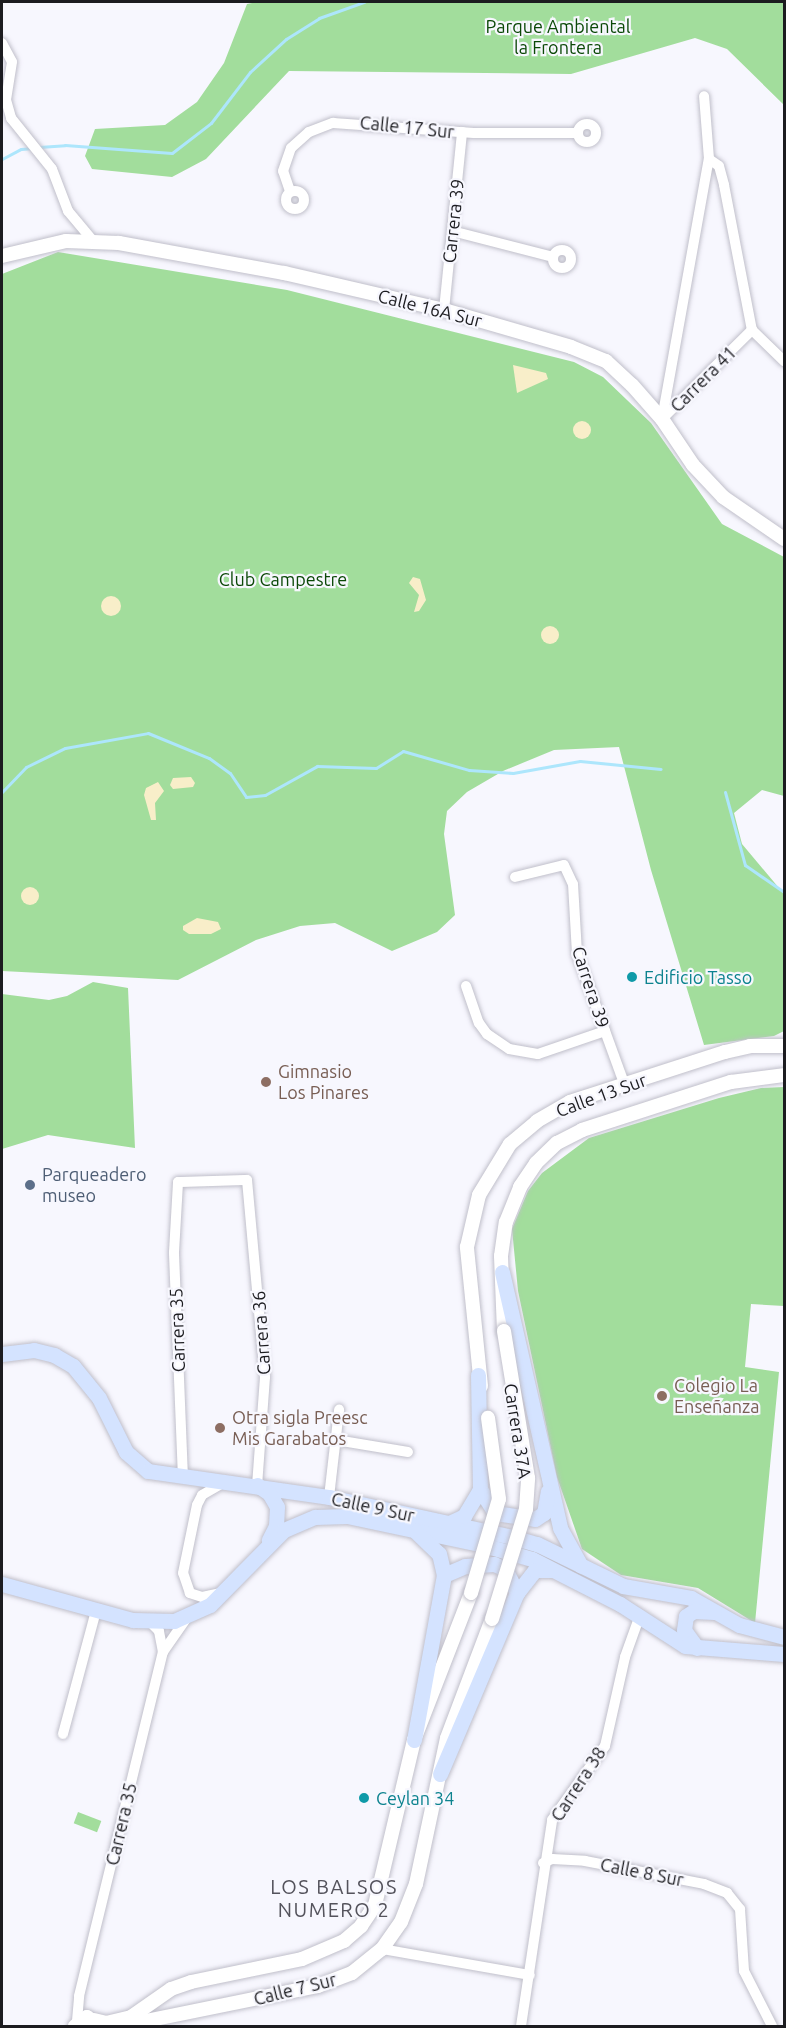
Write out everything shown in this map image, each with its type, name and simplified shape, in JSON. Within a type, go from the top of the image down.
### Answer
[{"type":"main road","points":[[502,1272],[560,1528],[582,1566]]},
{"type":"main road","name":"Calle 9 Sur","points":[[2,1354],[34,1350],[54,1355],[73,1366],[91,1386],[126,1452],[136,1464],[148,1471],[183,1478],[226,1481],[329,1497],[537,1544],[623,1586],[691,1598],[754,1631],[784,1637]]},
{"type":"main road","points":[[478,1375],[480,1489],[495,1513],[535,1519],[544,1513],[548,1480]]},
{"type":"main road","points":[[256,1485],[269,1493],[277,1507],[276,1526],[267,1543]]},
{"type":"main road","points":[[447,1524],[464,1516],[480,1489]]},
{"type":"main road","name":"Calle 9 Sur","points":[[2,1584],[96,1611],[150,1622],[188,1616],[225,1592],[267,1543],[295,1524],[325,1516],[346,1516],[508,1551],[555,1570],[640,1615],[676,1642],[697,1648],[784,1654]]},
{"type":"main road","points":[[414,1530],[439,1554],[444,1575],[414,1740]]},
{"type":"main road","points":[[444,1575],[465,1566],[494,1564],[505,1569],[517,1593]]},
{"type":"main road","points":[[440,1774],[517,1593],[535,1570],[555,1570]]},
{"type":"main road","points":[[697,1648],[684,1630],[686,1616],[694,1611],[714,1612]]},
{"type":"street","points":[[2,43],[12,62],[7,109],[60,183],[68,211],[92,240]]},
{"type":"street","name":"Carrera 41","points":[[662,419],[709,159],[704,96]]},
{"type":"street","name":"Calle 17 Sur","points":[[290,191],[284,180],[285,160],[299,138],[320,126],[349,121],[462,132],[578,133]]},
{"type":"street","name":"Carrera 39","points":[[444,310],[462,132]]},
{"type":"street","name":"Carrera 41","points":[[662,419],[752,330],[724,185],[719,166],[709,159]]},
{"type":"street","points":[[452,231],[553,257]]},
{"type":"street","name":"Calle 16A Sur","points":[[2,256],[41,244],[92,240],[284,273],[444,310],[571,347],[606,361],[662,419],[693,465],[723,497],[784,539]]},
{"type":"street","points":[[752,330],[784,361]]},
{"type":"street","name":"Carrera 39","points":[[515,877],[564,865],[573,884],[578,954],[625,1086]]},
{"type":"street","points":[[466,986],[487,1034],[509,1049],[538,1054],[605,1031]]},
{"type":"street","name":"Calle 13 Sur","points":[[495,1165],[510,1144],[554,1110],[725,1052],[750,1046],[784,1046]]},
{"type":"street","name":"Carrera 37A","points":[[382,1949],[401,1922],[416,1884],[450,1728],[492,1619],[526,1509],[528,1478],[504,1331],[502,1246],[512,1204],[536,1163],[557,1143],[582,1130],[731,1082],[784,1075]]},
{"type":"street","name":"Carrera 37A","points":[[344,1941],[375,1905],[414,1740],[471,1593],[499,1499],[488,1418],[478,1375],[467,1246],[474,1208],[495,1165]]},
{"type":"street","name":"Carrera 35","points":[[183,1478],[174,1252],[178,1182],[247,1180]]},
{"type":"street","name":"Carrera 36","points":[[247,1180],[265,1377],[256,1485]]},
{"type":"street","points":[[329,1497],[339,1410]]},
{"type":"street","points":[[336,1440],[408,1452]]},
{"type":"street","points":[[225,1592],[202,1597],[190,1593],[183,1573],[197,1505],[212,1487],[226,1481]]},
{"type":"street","points":[[63,1734],[96,1611]]},
{"type":"street","name":"Carrera 38","points":[[521,2026],[530,1975],[543,1863],[552,1820],[605,1746],[625,1657],[640,1615]]},
{"type":"street","name":"Carrera 35","points":[[87,2022],[79,1996],[163,1652],[188,1616]]},
{"type":"street","points":[[150,1622],[159,1631],[163,1652]]},
{"type":"street","name":"Calle 8 Sur","points":[[543,1863],[552,1859],[585,1861],[704,1884],[736,1900],[742,1920],[744,1971],[772,2026]]},
{"type":"street","name":"Calle 7 Sur","points":[[87,2022],[106,2023],[131,2017],[171,1989],[302,1959],[344,1941]]},
{"type":"street","points":[[382,1949],[530,1975]]},
{"type":"street","name":"Calle 7 Sur","points":[[122,2026],[318,1986],[352,1973],[382,1949]]},
{"type":"green space","name":"Parque Ambiental la Frontera","points":[[258,2],[784,2],[784,105],[727,49],[695,38],[571,74],[289,71],[206,159],[172,177],[92,169],[85,156],[95,129],[165,125],[197,102],[224,63],[247,4]]},
{"type":"green space","name":"Club Campestre","points":[[58,252],[287,290],[574,362],[603,377],[651,423],[722,524],[784,557],[784,796],[762,790],[734,813],[742,844],[784,894],[784,1031],[774,1036],[704,1045],[651,870],[619,747],[554,750],[503,771],[467,792],[447,811],[444,834],[455,915],[437,932],[392,951],[335,923],[300,926],[256,940],[178,980],[2,971],[2,274]]},
{"type":"green space","points":[[93,982],[128,988],[135,1148],[48,1135],[2,1149],[2,994],[49,1000],[67,996]]},
{"type":"green space","name":"Colegio La Enseñanza","points":[[784,1087],[784,1306],[751,1304],[745,1367],[779,1372],[755,1623],[698,1588],[621,1575],[582,1549],[557,1477],[518,1291],[512,1229],[528,1191],[542,1173],[589,1138],[719,1098],[761,1088]]},
{"type":"green space","points":[[78,1812],[101,1821],[97,1832],[74,1823]]},
{"type":"sand","points":[[513,365],[546,373],[548,379],[517,393]]},
{"type":"sand","points":[[582,421],[588,424],[591,430],[588,436],[582,439],[576,436],[573,430],[576,424]]},
{"type":"sand","points":[[413,577],[420,579],[426,600],[419,611],[414,612],[419,595],[409,583]]},
{"type":"sand","points":[[111,596],[118,599],[121,606],[118,613],[111,616],[104,613],[101,606],[104,599]]},
{"type":"sand","points":[[550,626],[556,629],[559,635],[556,641],[550,644],[544,641],[541,635],[544,629]]},
{"type":"sand","points":[[191,777],[195,783],[193,787],[173,789],[170,785],[173,778]]},
{"type":"sand","points":[[158,782],[164,791],[155,803],[156,820],[151,820],[144,795],[146,788]]},
{"type":"sand","points":[[26,887],[34,887],[39,892],[37,903],[26,905],[21,900],[21,892]]},
{"type":"sand","points":[[197,918],[218,922],[221,929],[211,934],[189,934],[183,930],[183,926]]},
{"type":"waterway","points":[[39,147],[65,145],[172,153],[211,123],[250,72],[286,39],[319,18],[364,2]]},
{"type":"waterway","points":[[2,159],[21,149],[33,148]]},
{"type":"waterway","points":[[2,792],[26,767],[65,748],[148,733],[209,758],[230,773],[246,797],[265,795],[317,766],[376,768],[403,751],[469,770],[513,773],[580,761],[661,769]]},
{"type":"waterway","points":[[725,792],[745,865],[784,892]]},
{"type":"place","name":"Edificio Tasso","points":[[632,977]]},
{"type":"place","name":"Gimnasio Los Pinares","points":[[266,1082]]},
{"type":"place","name":"Parqueadero museo","points":[[30,1185]]},
{"type":"place","name":"Colegio La Enseñanza","points":[[662,1396]]},
{"type":"place","name":"Otra sigla Preesc Mis Garabatos","points":[[220,1428]]},
{"type":"place","name":"Ceylan 34","points":[[364,1798]]},
{"type":"district","name":"LOS BALSOS NUMERO 2","points":[[334,1898]]}]
